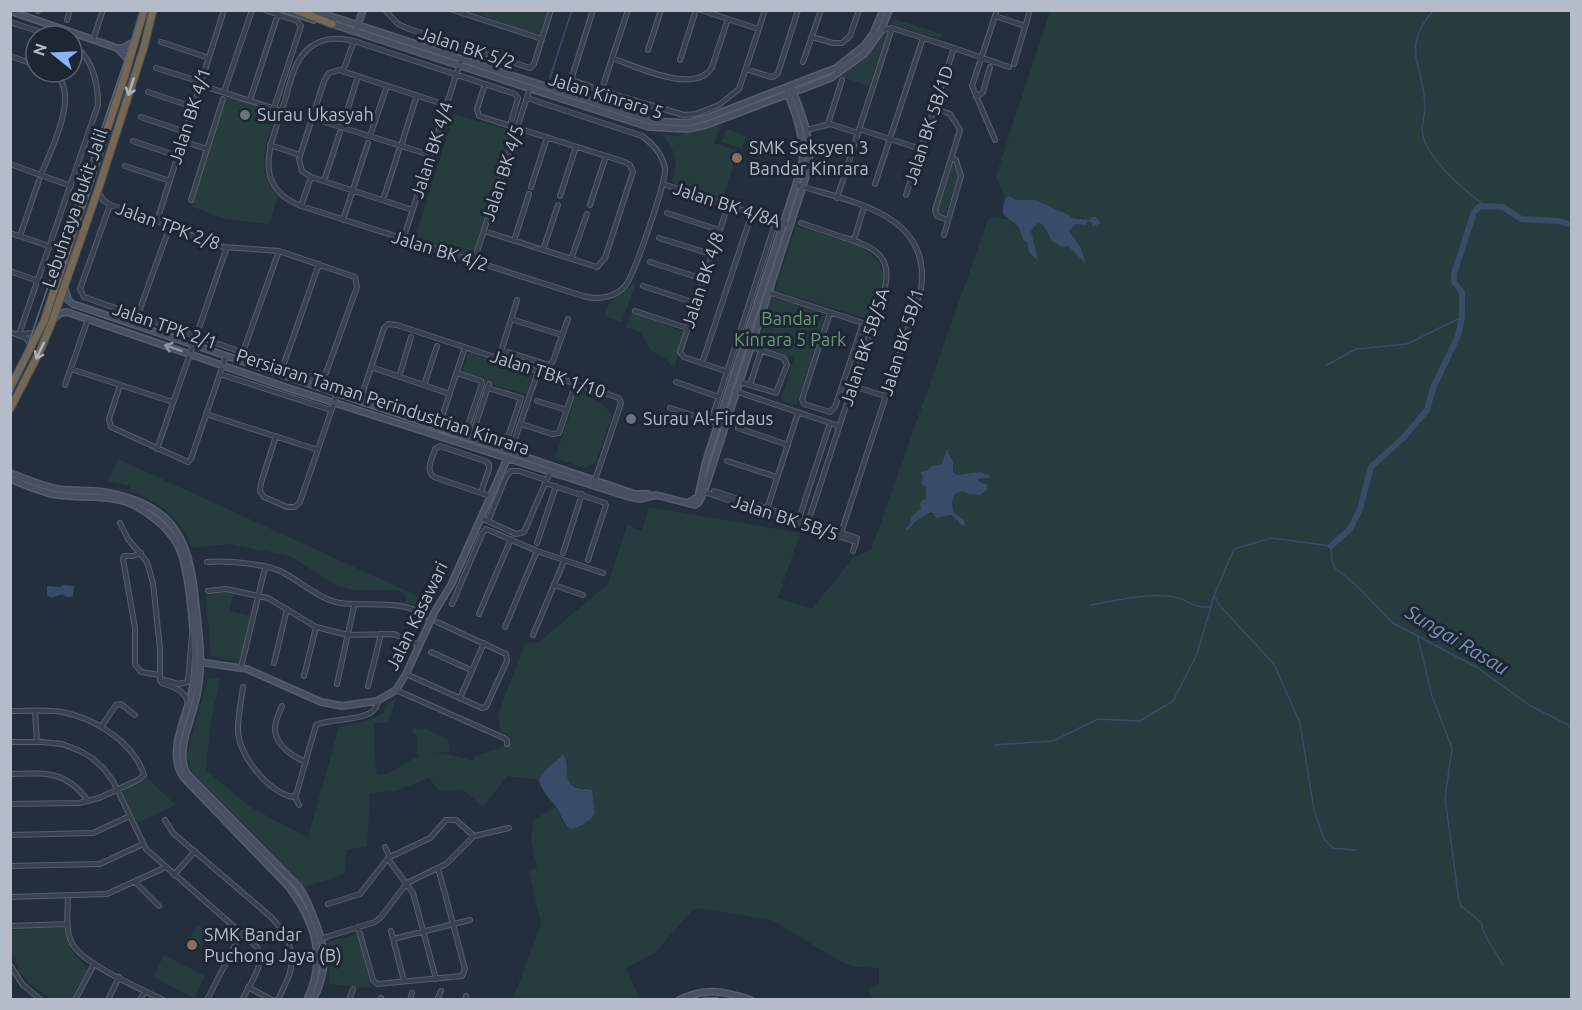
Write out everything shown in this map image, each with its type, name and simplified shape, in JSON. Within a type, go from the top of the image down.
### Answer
[{"type":"highway","points":[[126,75],[132,65],[143,31],[144,10]]},
{"type":"highway","points":[[122,87],[132,43],[144,10]]},
{"type":"highway","name":"Lebuhraya Bukit Jalil","points":[[10,388],[40,330],[126,75],[144,10]]},
{"type":"highway","name":"Lebuhraya Bukit Jalil","points":[[10,409],[40,351],[52,322],[99,188],[144,47],[153,10]]},
{"type":"highway","points":[[296,10],[332,24]]},
{"type":"street","points":[[67,20],[70,10]]},
{"type":"street","points":[[93,40],[103,10]]},
{"type":"street","name":"Jalan BK 4/1","points":[[157,221],[224,10]]},
{"type":"street","points":[[224,92],[252,10]]},
{"type":"street","points":[[266,10],[300,24],[274,108]]},
{"type":"street","name":"Jalan Kinrara 5","points":[[284,10],[323,23],[358,21],[366,28],[460,62],[658,129],[687,129],[706,125],[778,98],[789,90],[804,88],[840,73],[864,54],[881,31],[886,12]]},
{"type":"street","name":"Jalan Kinrara 5","points":[[312,10],[349,22],[358,21],[460,62]]},
{"type":"street","name":"Jalan BK 5/2","points":[[385,10],[399,24],[409,29],[530,68],[534,64],[551,10]]},
{"type":"street","points":[[453,10],[469,13],[542,39]]},
{"type":"street","points":[[593,10],[572,77],[575,82],[684,115],[696,114],[719,105],[730,99],[739,89],[765,10]]},
{"type":"street","points":[[596,107],[628,10]]},
{"type":"street","points":[[648,50],[661,10]]},
{"type":"street","points":[[680,60],[698,10],[759,29]]},
{"type":"street","points":[[746,69],[775,76],[778,73],[798,10]]},
{"type":"street","points":[[803,62],[820,10]]},
{"type":"street","points":[[812,37],[832,43],[842,43],[850,36],[859,10]]},
{"type":"street","points":[[1014,64],[1030,10]]},
{"type":"street","points":[[10,11],[117,48],[123,48],[132,43]]},
{"type":"street","points":[[837,198],[892,28],[886,12]]},
{"type":"street","name":"Jalan Kinrara 5","points":[[596,107],[651,122],[679,124],[709,117],[789,90],[836,68],[855,54],[873,34],[886,12]]},
{"type":"street","points":[[995,140],[972,86],[996,13],[1025,26]]},
{"type":"street","points":[[250,100],[278,14]]},
{"type":"street","points":[[612,58],[674,80],[699,77],[709,73],[728,19]]},
{"type":"street","points":[[358,21],[366,28]]},
{"type":"street","points":[[881,31],[892,28]]},
{"type":"street","name":"Jalan BK 5B/1D","points":[[892,28],[954,48],[906,195]]},
{"type":"street","name":"Jalan BK 4/2","points":[[510,126],[518,96],[354,41],[339,38],[327,39],[306,51],[299,59],[270,145],[267,167],[273,186],[285,199],[301,206],[583,296],[591,298],[609,296],[621,290],[632,276],[663,184],[665,169],[662,156],[655,146],[642,136],[526,98]]},
{"type":"street","points":[[875,184],[923,38]]},
{"type":"street","points":[[343,71],[354,41]]},
{"type":"street","points":[[161,42],[209,58]]},
{"type":"street","points":[[117,48],[128,59]]},
{"type":"street","points":[[954,48],[1009,67]]},
{"type":"street","points":[[19,334],[94,119],[98,98],[96,84],[90,63],[84,54]]},
{"type":"street","name":"Jalan BK 4/4","points":[[403,240],[460,62]]},
{"type":"street","points":[[976,97],[983,92],[990,67]]},
{"type":"street","points":[[156,68],[282,111]]},
{"type":"street","points":[[412,210],[311,177],[299,167],[300,155],[327,76],[332,71],[343,71],[446,105]]},
{"type":"street","points":[[343,124],[358,76]]},
{"type":"street","points":[[828,124],[842,80]]},
{"type":"street","points":[[41,175],[64,111],[66,100],[63,84]]},
{"type":"street","points":[[484,231],[597,267],[605,258],[633,172],[627,163],[479,116],[477,113],[485,84]]},
{"type":"street","points":[[371,133],[387,86]]},
{"type":"street","name":"Jalan BK 4/5","points":[[474,261],[530,86]]},
{"type":"street","points":[[800,186],[803,147],[794,101],[804,88]]},
{"type":"street","points":[[722,425],[730,389],[810,156],[807,130],[789,90]]},
{"type":"street","points":[[148,92],[193,107]]},
{"type":"street","points":[[402,143],[417,95]]},
{"type":"street","points":[[778,98],[794,101]]},
{"type":"street","points":[[190,200],[223,99]]},
{"type":"street","points":[[934,108],[950,114],[960,130],[934,210],[937,216],[948,220]]},
{"type":"street","points":[[141,117],[185,132]]},
{"type":"street","points":[[312,118],[430,155]]},
{"type":"street","points":[[807,130],[828,124],[921,149]]},
{"type":"street","points":[[324,181],[340,132]]},
{"type":"street","points":[[531,187],[547,138]]},
{"type":"street","points":[[133,141],[177,156]]},
{"type":"street","points":[[182,141],[207,149]]},
{"type":"street","points":[[343,220],[368,144]]},
{"type":"street","points":[[270,145],[300,155]]},
{"type":"street","points":[[560,196],[576,147]]},
{"type":"street","points":[[383,200],[399,150]]},
{"type":"street","points":[[590,205],[606,156]]},
{"type":"street","points":[[944,235],[962,174],[956,160],[952,158]]},
{"type":"street","points":[[10,164],[71,186]]},
{"type":"street","points":[[125,166],[170,181]]},
{"type":"street","points":[[301,206],[311,177]]},
{"type":"street","points":[[20,236],[39,180]]},
{"type":"street","name":"Jalan BK 4/8A","points":[[663,184],[787,224]]},
{"type":"street","name":"Jalan BK 5B/1","points":[[800,186],[884,214],[904,228],[917,250],[921,264],[921,289],[841,533]]},
{"type":"street","name":"Jalan TPK 2/8","points":[[99,188],[101,197],[110,205],[215,245],[279,251],[352,275],[357,279],[357,286],[328,369],[323,375]]},
{"type":"street","points":[[514,241],[529,194]]},
{"type":"street","name":"Jalan TPK 2/1","points":[[110,205],[80,289],[84,297],[313,376],[323,375]]},
{"type":"street","points":[[543,250],[558,205]]},
{"type":"street","name":"Jalan BK 4/8","points":[[702,363],[681,356],[680,350],[728,205]]},
{"type":"street","points":[[854,240],[864,207]]},
{"type":"street","points":[[667,213],[719,230]]},
{"type":"street","points":[[728,372],[702,363],[752,213]]},
{"type":"street","points":[[571,259],[587,214]]},
{"type":"street","points":[[711,422],[776,221]]},
{"type":"street","name":"Jalan BK 5B/5A","points":[[801,223],[868,245],[878,253],[887,272],[885,287],[808,522]]},
{"type":"street","points":[[137,317],[170,226]]},
{"type":"street","points":[[10,233],[50,246]]},
{"type":"street","points":[[658,238],[711,254]]},
{"type":"street","points":[[157,449],[227,247]]},
{"type":"street","points":[[243,352],[279,251]]},
{"type":"street","points":[[650,262],[703,279]]},
{"type":"street","points":[[283,366],[319,264]]},
{"type":"street","points":[[10,271],[38,281]]},
{"type":"street","name":"Persiaran Taman Perindustrian Kinrara","points":[[64,285],[66,296],[73,304],[191,349],[223,365],[507,459],[635,494],[662,493],[689,501],[696,500],[702,491]]},
{"type":"street","points":[[643,286],[695,303]]},
{"type":"street","points":[[765,291],[872,326]]},
{"type":"street","points":[[702,491],[702,473],[737,392],[765,291]]},
{"type":"street","points":[[499,358],[517,300]]},
{"type":"street","points":[[634,311],[687,328]]},
{"type":"street","name":"Persiaran Taman Perindustrian Kinrara","points":[[52,322],[57,315],[63,312],[191,349],[226,356],[511,451],[594,483]]},
{"type":"street","points":[[830,313],[802,399],[804,404],[817,410],[830,412],[836,407],[862,323]]},
{"type":"street","points":[[65,385],[88,319]]},
{"type":"street","points":[[511,319],[562,335]]},
{"type":"street","points":[[501,350],[549,365],[553,361],[568,319]]},
{"type":"street","name":"Jalan TBK 1/10","points":[[371,367],[384,328],[388,324],[397,325],[621,400],[594,483]]},
{"type":"street","points":[[10,332],[33,334],[40,330]]},
{"type":"street","points":[[19,334],[28,340],[30,351]]},
{"type":"street","points":[[399,377],[411,337]]},
{"type":"street","points":[[424,385],[437,346]]},
{"type":"street","points":[[441,420],[465,347]]},
{"type":"street","points":[[740,381],[776,393],[787,365],[785,359],[751,348]]},
{"type":"street","points":[[750,385],[761,351]]},
{"type":"street","points":[[120,385],[109,425],[188,462],[191,459],[226,356]]},
{"type":"street","points":[[359,401],[371,367],[450,394]]},
{"type":"street","points":[[71,369],[173,402]]},
{"type":"street","points":[[511,451],[538,371]]},
{"type":"street","points":[[457,373],[481,381],[482,384],[467,428]]},
{"type":"street","points":[[220,374],[331,410]]},
{"type":"street","points":[[676,382],[719,397]]},
{"type":"street","points":[[520,424],[557,434],[561,430],[576,384]]},
{"type":"street","points":[[474,429],[489,386],[528,401]]},
{"type":"street","points":[[853,386],[885,396]]},
{"type":"street","points":[[730,389],[839,426]]},
{"type":"street","points":[[276,436],[260,491],[264,497],[287,507],[295,507],[300,502],[337,394]]},
{"type":"street","points":[[362,394],[460,427],[501,438],[509,434],[521,399]]},
{"type":"street","points":[[537,401],[567,410]]},
{"type":"street","points":[[670,408],[722,425]]},
{"type":"street","points":[[767,509],[798,413]]},
{"type":"street","points":[[206,414],[318,450]]},
{"type":"street","points":[[799,519],[830,423]]},
{"type":"street","points":[[738,428],[788,445]]},
{"type":"street","points":[[481,492],[489,464],[440,446],[435,449],[429,469],[430,474],[490,496]]},
{"type":"street","name":"Jalan Kasawari","points":[[194,662],[241,668],[321,702],[342,706],[377,701],[396,690],[461,562],[511,451]]},
{"type":"street","points":[[727,461],[777,477]]},
{"type":"street","points":[[488,521],[506,477],[511,471],[519,471],[556,486],[604,501],[606,506],[588,560]]},
{"type":"street","points":[[480,518],[516,534],[524,532],[550,472]]},
{"type":"street","points":[[10,473],[52,494],[96,496],[137,506],[160,522],[180,550],[186,575],[193,631],[194,662],[193,685],[176,759],[181,773],[289,887],[303,908],[319,939],[318,972],[307,999]]},
{"type":"street","points":[[10,479],[61,490],[96,491],[121,495],[139,501],[170,523],[184,542],[193,574],[201,680],[182,753],[183,767],[187,774],[302,892],[319,939],[324,962],[323,974],[313,999]]},
{"type":"street","points":[[537,543],[556,486]]},
{"type":"street","name":"Jalan BK 5B/5","points":[[702,491],[856,542],[853,551]]},
{"type":"street","name":"Jalan BK 5B/5","points":[[714,491],[857,538]]},
{"type":"street","points":[[562,552],[582,494]]},
{"type":"street","points":[[120,523],[128,539],[147,562],[153,583],[162,683],[183,692],[189,705]]},
{"type":"street","points":[[452,603],[486,529],[537,551],[603,573]]},
{"type":"street","points":[[479,614],[511,540]]},
{"type":"street","points":[[505,627],[537,551]]},
{"type":"street","points":[[141,553],[124,556],[123,559],[135,628],[135,664],[141,672],[179,684],[188,682],[190,641],[193,631]]},
{"type":"street","points":[[207,562],[222,560],[282,571],[328,600],[354,606],[403,605],[423,618]]},
{"type":"street","points":[[533,635],[565,561]]},
{"type":"street","points":[[461,562],[469,565]]},
{"type":"street","points":[[241,668],[265,568]]},
{"type":"street","points":[[554,585],[583,595]]},
{"type":"street","points":[[208,591],[226,589],[273,599],[316,627],[348,635],[401,636],[420,645]]},
{"type":"street","points":[[337,684],[354,606]]},
{"type":"street","points":[[274,663],[287,609]]},
{"type":"street","points":[[406,674],[482,708],[486,707],[507,661],[507,654],[436,622]]},
{"type":"street","points":[[304,676],[316,627]]},
{"type":"street","points":[[368,686],[381,634]]},
{"type":"street","points":[[459,698],[484,643]]},
{"type":"street","points":[[431,652],[472,670]]},
{"type":"street","points":[[243,687],[238,731],[244,751],[259,775],[271,786],[288,797],[295,797]]},
{"type":"street","points":[[396,690],[502,738]]},
{"type":"street","points":[[299,805],[295,797],[316,725],[326,721],[366,716],[373,713],[377,701]]},
{"type":"street","points":[[101,727],[116,705],[121,704],[135,714]]},
{"type":"street","points":[[282,706],[275,726],[277,736],[288,752],[306,762]]},
{"type":"street","points":[[10,711],[49,711],[72,715],[101,727],[125,746],[143,772],[141,779],[88,801],[10,804]]},
{"type":"street","points":[[35,711],[37,742]]},
{"type":"street","points":[[10,742],[62,744],[87,755],[104,769],[117,789],[143,844],[253,943],[261,957],[259,966],[242,999]]},
{"type":"street","points":[[10,774],[54,774],[71,782],[88,801]]},
{"type":"street","points":[[10,835],[93,833],[130,816]]},
{"type":"street","points":[[328,904],[360,894],[389,858],[430,838],[449,819],[456,820],[474,836]]},
{"type":"street","points":[[165,820],[173,832],[271,917],[286,934],[292,963],[289,976],[278,999]]},
{"type":"street","points":[[319,939],[381,917],[407,883],[450,861],[474,836],[509,828]]},
{"type":"street","points":[[10,866],[100,864],[143,844]]},
{"type":"street","points":[[385,847],[389,858],[416,900],[436,979]]},
{"type":"street","points":[[174,874],[195,851]]},
{"type":"street","points":[[10,897],[107,894],[166,867]]},
{"type":"street","points":[[358,927],[375,982],[380,984],[462,976],[465,972],[438,868]]},
{"type":"street","points":[[135,882],[159,906]]},
{"type":"street","points":[[68,895],[69,938],[74,948],[94,964],[163,999]]},
{"type":"street","points":[[393,939],[470,920]]},
{"type":"street","points":[[10,926],[68,924]]},
{"type":"street","points":[[391,931],[404,981]]},
{"type":"street","points":[[207,999],[241,933]]},
{"type":"street","points":[[75,999],[94,964]]},
{"type":"street","points":[[10,965],[23,985],[41,999]]},
{"type":"street","points":[[108,999],[119,977]]},
{"type":"street","points":[[248,987],[272,999]]},
{"type":"street","points":[[349,999],[353,989]]},
{"type":"street","points":[[140,999],[145,991]]},
{"type":"street","points":[[437,999],[441,991]]},
{"type":"street","points":[[679,999],[698,992],[712,991],[751,999]]},
{"type":"street","points":[[410,999],[412,993]]},
{"type":"street","points":[[705,999],[717,999]]},
{"type":"green space","points":[[548,10],[539,35],[473,11]]},
{"type":"green space","points":[[1050,11],[1571,11],[1571,999],[874,999],[868,990],[879,984],[879,968],[858,967],[843,963],[772,920],[700,908],[687,916],[655,953],[626,968],[640,999],[513,999],[541,924],[529,870],[537,868],[531,840],[533,821],[554,807],[570,829],[580,826],[595,814],[593,794],[589,789],[572,786],[566,778],[568,763],[564,755],[539,780],[507,776],[483,807],[462,789],[440,792],[429,778],[395,791],[370,793],[367,846],[347,850],[344,874],[305,887],[190,771],[187,754],[208,678],[220,679],[210,726],[206,770],[249,806],[308,838],[339,727],[367,721],[384,713],[387,704],[396,698],[388,723],[374,723],[377,775],[389,773],[411,760],[430,754],[444,754],[472,761],[475,757],[509,744],[511,737],[500,731],[498,714],[525,644],[539,642],[608,584],[627,525],[642,531],[649,507],[800,533],[778,598],[812,609],[853,558],[871,550],[989,217],[1011,221],[1023,240],[1027,242],[1029,252],[1037,260],[1031,231],[1038,223],[1068,246],[1085,263],[1069,231],[1076,224],[1085,225],[1088,221],[1097,225],[1083,218],[1072,218],[1035,200],[1016,200],[1009,196],[1005,199],[996,176]],"holes":[[[949,451],[953,462],[953,472],[957,475],[979,472],[989,478],[978,479],[987,485],[984,493],[973,494],[962,491],[955,493],[952,502],[953,512],[964,520],[943,514],[927,514],[906,528],[926,501],[923,477],[934,467],[941,465],[944,453]]]},
{"type":"green space","points":[[894,19],[942,34],[940,39],[892,24]]},
{"type":"green space","points":[[888,30],[869,86],[841,77],[867,56]]},
{"type":"green space","points":[[227,96],[261,104],[276,112],[264,156],[266,177],[278,197],[269,224],[225,219],[191,206]]},
{"type":"green space","points":[[454,114],[513,131],[472,258],[415,239]]},
{"type":"green space","points":[[718,126],[719,130],[714,143],[738,151],[722,200],[672,183],[675,157],[671,146],[662,134],[676,136]]},
{"type":"green space","points":[[726,129],[746,136],[742,149],[722,142]]},
{"type":"green space","points":[[953,163],[958,176],[946,213],[941,215],[937,212]]},
{"type":"green space","points":[[796,226],[863,247],[878,261],[883,274],[883,285],[871,320],[778,291],[776,288]]},
{"type":"green space","points":[[636,282],[622,322],[605,316],[609,304]]},
{"type":"green space","name":"Bandar Kinrara 5 Park","points":[[771,297],[823,313],[825,317],[796,405],[781,400],[794,358],[759,346],[757,342]]},
{"type":"green space","points":[[632,312],[684,332],[674,369],[666,359],[651,350],[640,332],[626,327]]},
{"type":"green space","points":[[471,353],[530,372],[532,376],[527,393],[461,375],[467,355]]},
{"type":"green space","points":[[578,390],[605,406],[612,416],[595,463],[584,468],[555,458]]},
{"type":"green space","points":[[118,459],[433,603],[428,615],[424,613],[425,609],[406,602],[405,595],[399,590],[354,590],[337,586],[290,556],[228,544],[192,548],[182,529],[167,512],[149,499],[129,491],[130,486],[108,481]]},
{"type":"green space","points":[[205,588],[207,588],[208,595],[234,593],[229,611],[250,616],[240,659],[237,661],[211,656]]},
{"type":"green space","points":[[413,728],[426,729],[448,740],[450,751],[419,756],[416,753],[418,738],[413,733]]},
{"type":"green space","points":[[146,777],[176,805],[137,823],[121,791]]},
{"type":"green space","points":[[197,926],[210,932],[202,947],[189,941]]},
{"type":"green space","points":[[63,927],[72,951],[87,970],[71,999],[51,999],[29,983],[19,971],[11,948],[11,930]]},
{"type":"green space","points":[[357,934],[371,988],[328,984],[332,955],[328,942]]},
{"type":"green space","points":[[164,955],[205,976],[194,998],[153,977]]},
{"type":"water","points":[[1009,196],[1016,200],[1035,200],[1072,218],[1089,220],[1096,217],[1101,223],[1092,227],[1093,224],[1088,221],[1085,225],[1076,224],[1069,231],[1081,248],[1086,264],[1068,246],[1062,247],[1052,241],[1043,225],[1038,223],[1031,231],[1038,261],[1029,252],[1027,242],[1024,241],[1018,227],[1003,214],[1005,199]]},
{"type":"water","points":[[947,449],[953,462],[953,472],[957,475],[979,472],[989,475],[989,478],[978,479],[987,485],[987,490],[980,495],[962,491],[955,494],[952,502],[953,512],[964,520],[965,526],[951,515],[936,518],[931,512],[917,520],[907,531],[911,517],[921,508],[920,504],[923,499],[926,500],[926,487],[921,484],[923,477],[921,472],[928,470],[931,466],[941,465]]},
{"type":"water","points":[[62,585],[74,586],[73,596],[67,597],[62,594],[51,598],[47,595],[47,586],[61,587]]},
{"type":"water","points":[[563,754],[570,783],[577,788],[592,790],[595,814],[584,824],[570,829],[544,792],[539,780],[543,773]]},
{"type":"waterway","points":[[548,84],[572,10]]},
{"type":"waterway","points":[[1434,10],[1424,23],[1416,46],[1416,57],[1424,92],[1423,138],[1443,168],[1459,185],[1485,206]]},
{"type":"waterway","name":"Sungai Rasau","points":[[1331,546],[1350,529],[1360,509],[1371,467],[1403,438],[1427,410],[1433,388],[1458,336],[1462,317],[1462,292],[1454,282],[1454,274],[1474,212],[1479,207],[1503,207],[1521,219],[1559,221],[1572,225]]},
{"type":"waterway","points":[[1327,365],[1356,349],[1407,344],[1462,317]]},
{"type":"waterway","points":[[994,745],[1053,741],[1098,719],[1140,721],[1173,701],[1197,654],[1214,596],[1234,549],[1271,538],[1331,546],[1335,568],[1356,585],[1393,623],[1478,668],[1529,705],[1567,724],[1572,730]]},
{"type":"waterway","points":[[1091,605],[1132,598],[1164,596],[1209,607]]},
{"type":"waterway","points":[[1215,597],[1219,605],[1274,664],[1300,723],[1314,810],[1324,839],[1333,848],[1356,850]]},
{"type":"waterway","points":[[1418,638],[1432,696],[1452,748],[1445,798],[1459,901],[1461,906],[1481,922],[1487,939],[1503,965]]},
{"type":"tram line","points":[[10,398],[142,10]]},
{"type":"place","name":"Surau Ukasyah","points":[[245,115]]},
{"type":"place","name":"SMK Seksyen 3 Bandar Kinrara","points":[[737,158]]},
{"type":"place","name":"Surau Al-Firdaus","points":[[631,419]]},
{"type":"place","name":"SMK Bandar Puchong Jaya (B)","points":[[192,945]]}]
